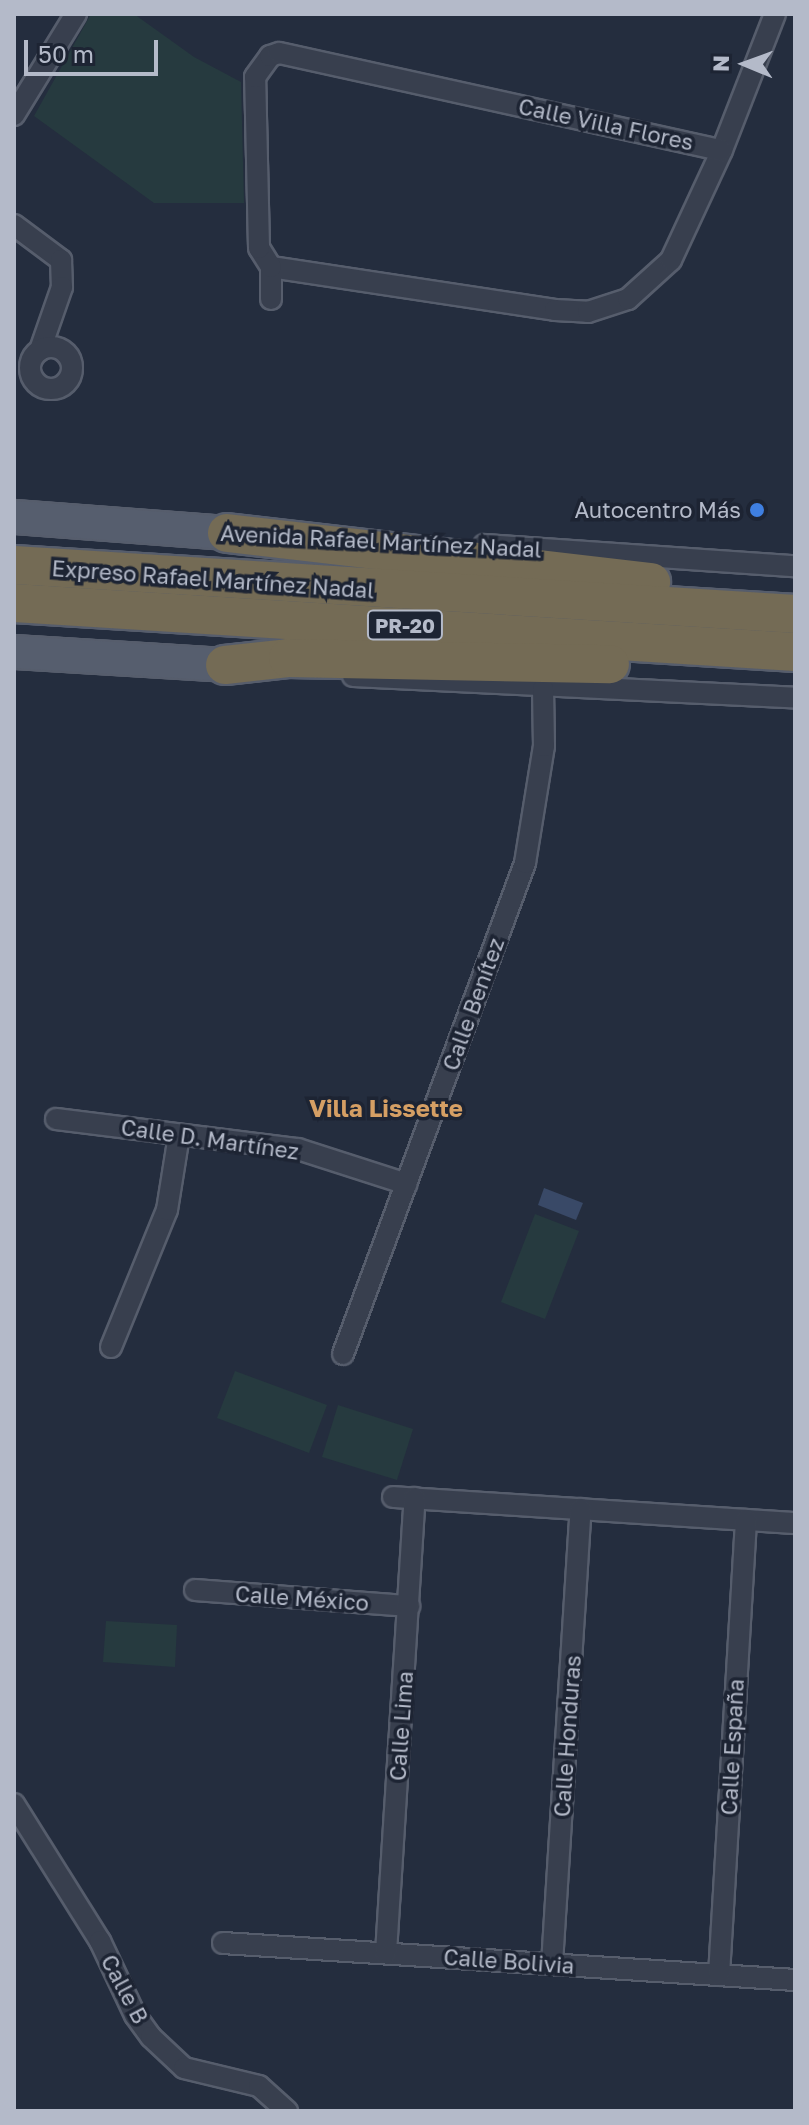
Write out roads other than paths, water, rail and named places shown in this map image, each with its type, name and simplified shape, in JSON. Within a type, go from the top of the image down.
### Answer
[{"type":"highway","points":[[227,533],[720,589],[795,612]]},
{"type":"highway","name":"Expreso Rafael Martínez Nadal","points":[[14,565],[795,612]]},
{"type":"highway","name":"Expreso Rafael Martínez Nadal","points":[[14,603],[795,654]]},
{"type":"highway","points":[[225,665],[288,658],[712,666],[795,654]]},
{"type":"main road","name":"Avenida Rafael Martínez Nadal","points":[[14,517],[227,533]]},
{"type":"main road","points":[[14,652],[225,665]]},
{"type":"street","points":[[14,115],[76,14]]},
{"type":"street","points":[[722,150],[775,14]]},
{"type":"street","name":"Calle Villa Flores","points":[[271,267],[555,310],[607,308],[643,289],[671,260],[722,150],[279,53],[259,65],[255,77],[259,248],[271,267],[271,299]]},
{"type":"street","points":[[14,225],[61,260],[62,287],[40,350]]},
{"type":"street","name":"Avenida Rafael Martínez Nadal","points":[[227,533],[332,533],[795,566]]},
{"type":"street","points":[[225,665],[543,689],[795,698]]},
{"type":"street","name":"Calle Benítez","points":[[343,1354],[525,863],[544,746],[543,689]]},
{"type":"street","name":"Calle D. Martínez","points":[[56,1119],[298,1149],[407,1184]]},
{"type":"street","points":[[111,1347],[167,1210],[179,1135]]},
{"type":"street","points":[[393,1497],[795,1523]]},
{"type":"street","name":"Calle Lima","points":[[386,1953],[415,1498]]},
{"type":"street","name":"Calle Honduras","points":[[552,1964],[581,1509]]},
{"type":"street","name":"Calle España","points":[[719,1975],[746,1520]]},
{"type":"street","name":"Calle México","points":[[195,1590],[409,1606]]},
{"type":"street","name":"Calle B","points":[[14,1804],[100,1941],[135,2015],[151,2037],[184,2068],[259,2086],[287,2111]]},
{"type":"street","name":"Calle Bolivia","points":[[223,1943],[795,1980]]},
{"type":"water","points":[[544,1188],[583,1203],[576,1220],[538,1205]]},
{"type":"place","name":"Autocentro Más","points":[[757,510]]},
{"type":"district","name":"Villa Lissette","points":[[386,1108]]}]
